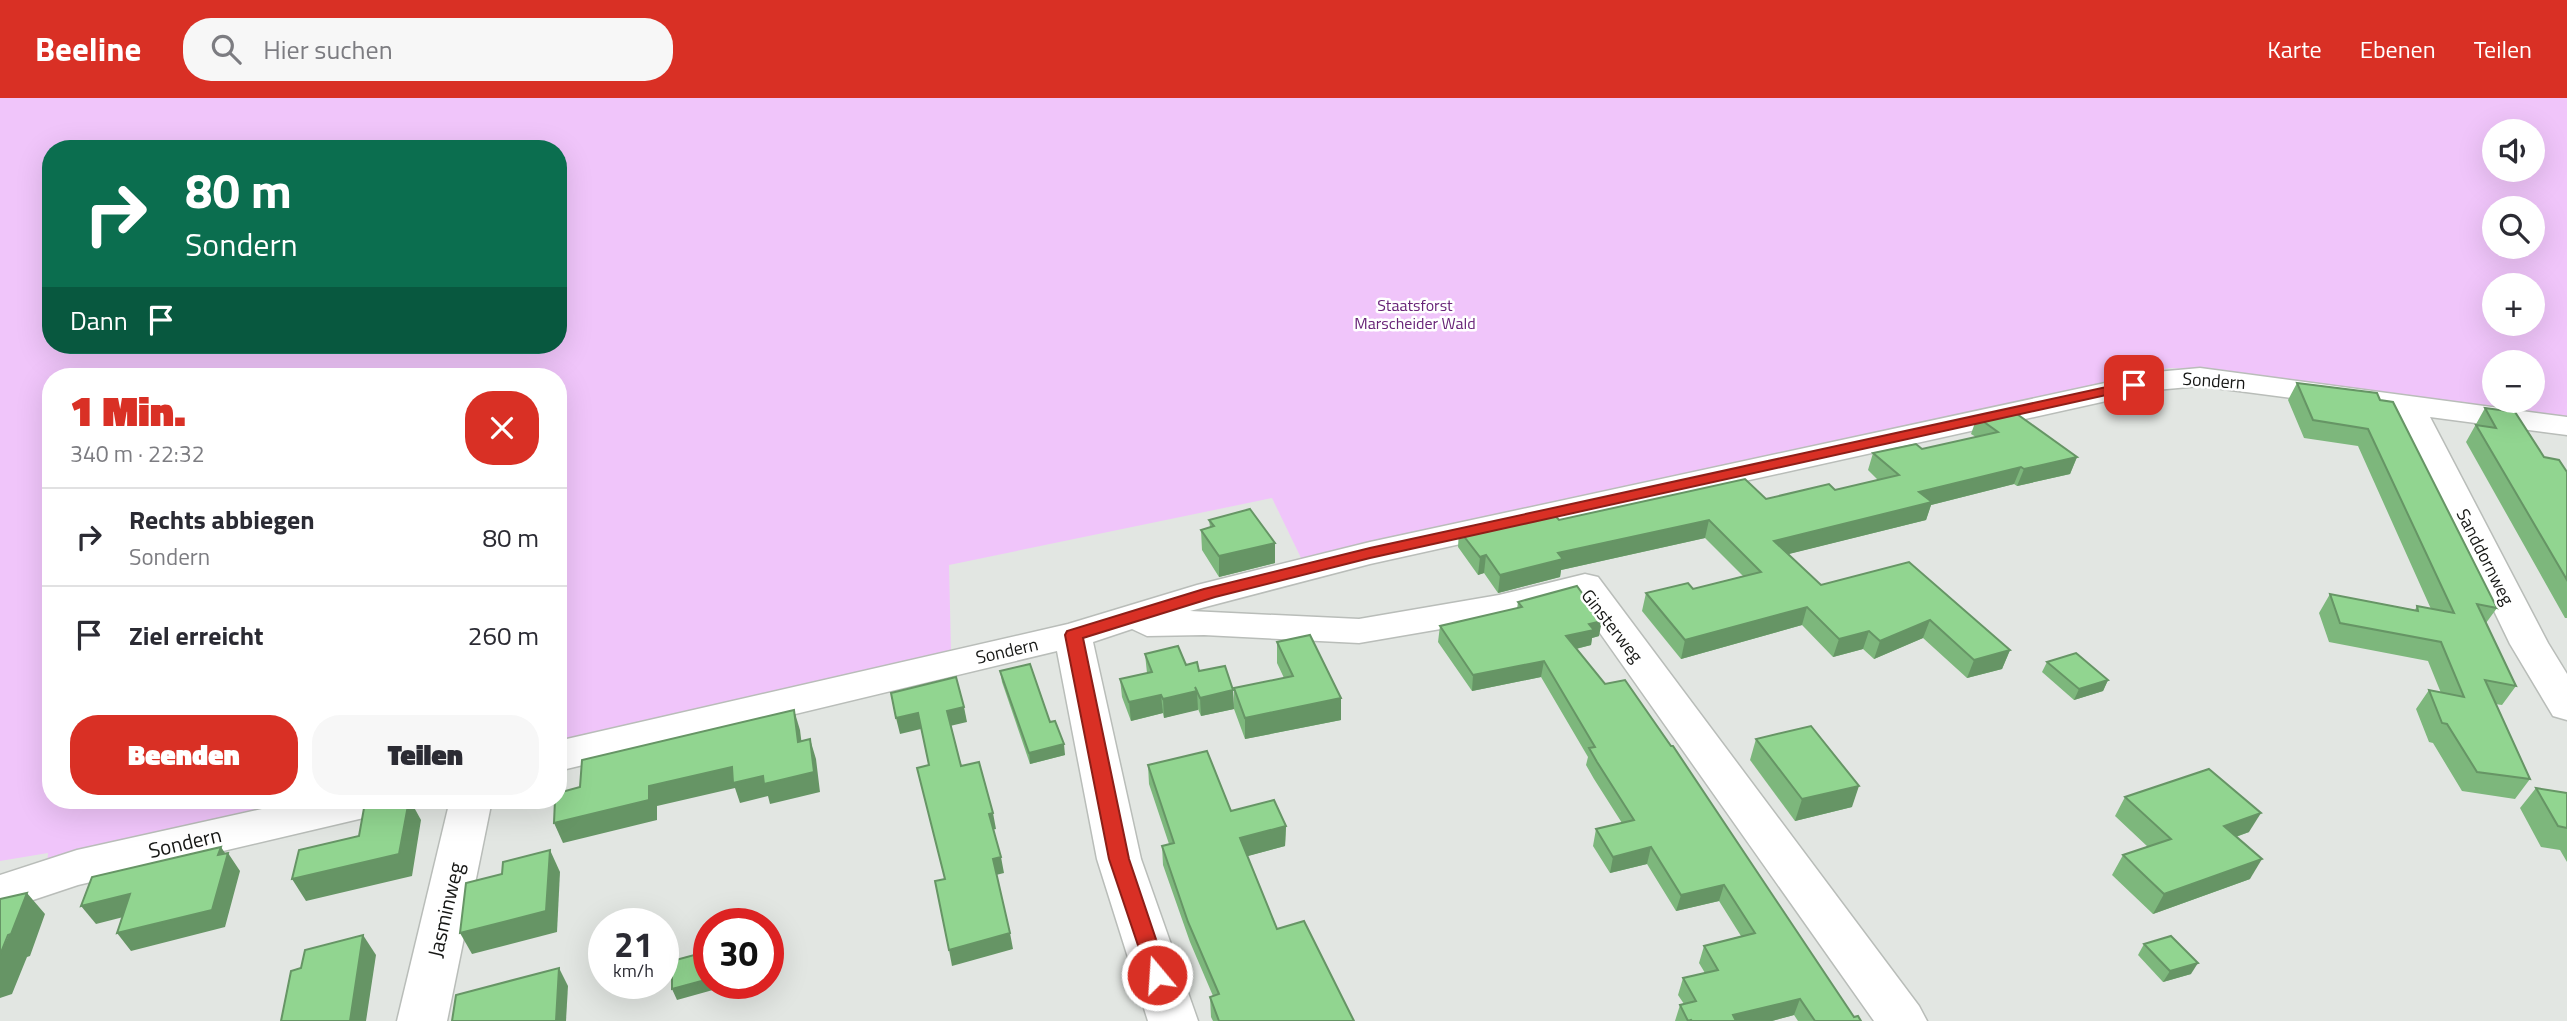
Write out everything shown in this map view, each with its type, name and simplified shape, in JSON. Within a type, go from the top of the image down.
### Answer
[{"type":"street","name":"Sondern","points":[[567,754],[1089,630],[1210,593],[1370,553],[2156,380],[2200,377],[2567,426]]},
{"type":"street","name":"Sanddornweg","points":[[2409,405],[2529,644],[2567,706]]},
{"type":"street","name":"Ginsterweg","points":[[1089,630],[1204,623],[1359,631],[1499,607],[1585,585],[1902,1021]]},
{"type":"street","points":[[1089,630],[1119,859],[1173,1021]]},
{"type":"street","name":"Sondern","points":[[0,893],[77,869],[334,809]]},
{"type":"street","name":"Jasminweg","points":[[422,1021],[469,809]]},
{"type":"green space","name":"Staatsforst Marscheider Wald","points":[[0,98],[2567,98],[2567,419],[2522,413],[2545,413],[2545,350],[2482,350],[2482,408],[2196,369],[2169,368],[1302,560],[1272,498],[949,565],[951,652],[567,739],[567,368],[42,368],[42,809],[278,809],[47,865],[48,853],[0,861]]},
{"type":"building","points":[[2297,383],[2377,393],[2380,400],[2393,402],[2497,608],[2477,604],[2516,686],[2485,680],[2530,779],[2477,772],[2447,724],[2442,723],[2429,690],[2464,697],[2441,642],[2340,623],[2330,594],[2418,611],[2417,606],[2454,613],[2368,429],[2313,420]]},
{"type":"building","points":[[2010,409],[2077,457],[2024,469],[2021,467],[1919,492],[1932,502],[1774,541],[1821,585],[1909,562],[2010,650],[1974,660],[1930,620],[1880,641],[1869,631],[1839,639],[1807,607],[1685,640],[1646,593],[1688,583],[1693,589],[1761,572],[1709,520],[1558,553],[1563,559],[1500,575],[1486,555],[1480,557],[1459,530],[1550,510],[1559,520],[1745,479],[1766,499],[1829,484],[1835,490],[1899,475],[1873,453],[1916,444],[1922,449],[1998,432],[1977,417]]},
{"type":"building","points":[[2488,413],[2516,413],[2544,457],[2559,460],[2567,472],[2567,580],[2476,425],[2496,428]]},
{"type":"building","points":[[1250,509],[1275,543],[1219,556],[1201,530],[1214,526],[1209,520]]},
{"type":"building","points":[[1577,586],[1602,621],[1589,624],[1594,630],[1566,636],[1605,684],[1625,680],[1673,746],[1854,1017],[1858,1016],[1861,1021],[1815,1021],[1800,999],[1733,1015],[1736,1021],[1688,1021],[1680,1005],[1696,1001],[1683,978],[1718,970],[1704,946],[1755,933],[1724,885],[1681,895],[1651,847],[1613,857],[1596,829],[1634,820],[1589,748],[1595,747],[1544,661],[1473,675],[1440,626],[1522,607],[1518,602]]},
{"type":"building","points":[[1310,635],[1341,698],[1245,718],[1234,688],[1293,676],[1277,642]]},
{"type":"building","points":[[1178,646],[1186,665],[1197,662],[1199,671],[1225,666],[1233,690],[1200,698],[1197,691],[1163,699],[1161,695],[1129,702],[1120,679],[1152,672],[1145,654]]},
{"type":"building","points":[[2076,653],[2108,680],[2079,689],[2047,662]]},
{"type":"building","points":[[1030,664],[1050,722],[1055,721],[1064,744],[1029,753],[1000,671]]},
{"type":"building","points":[[956,677],[964,707],[947,711],[961,766],[979,762],[993,813],[989,814],[1001,857],[993,859],[1010,933],[949,950],[935,881],[945,879],[917,768],[929,765],[918,713],[896,718],[891,693]]},
{"type":"building","points":[[794,710],[798,742],[810,739],[814,772],[764,784],[763,776],[733,783],[732,767],[649,786],[649,800],[554,823],[555,809],[567,809],[567,791],[580,787],[582,760]]},
{"type":"building","points":[[1811,726],[1859,786],[1802,799],[1756,739]]},
{"type":"building","points":[[1207,751],[1231,811],[1274,800],[1286,826],[1240,838],[1277,929],[1304,921],[1354,1021],[1219,1021],[1210,997],[1219,994],[1188,922],[1162,846],[1174,843],[1148,765]]},
{"type":"building","points":[[2209,769],[2261,813],[2224,826],[2262,859],[2164,894],[2123,855],[2171,839],[2125,797]]},
{"type":"building","points":[[2536,788],[2567,793],[2567,828],[2558,826]]},
{"type":"building","points":[[364,809],[407,809],[399,854],[292,879],[299,850],[359,836]]},
{"type":"building","points":[[221,847],[218,855],[228,853],[212,910],[117,933],[130,894],[81,906],[92,877]]},
{"type":"building","points":[[550,850],[546,911],[460,933],[466,883],[502,874],[503,862]]},
{"type":"building","points":[[27,893],[11,934],[8,935],[0,955],[0,899]]},
{"type":"building","points":[[363,935],[350,1021],[281,1021],[291,971],[301,968],[305,950]]},
{"type":"building","points":[[2171,936],[2198,963],[2170,971],[2144,944]]},
{"type":"building","points":[[693,955],[693,983],[679,987],[679,959]]},
{"type":"building","points":[[559,968],[556,1021],[452,1021],[456,995]]},
{"type":"route","points":[[1157,975],[1119,859],[1073,635],[1210,593],[1370,553],[2134,385]]}]
